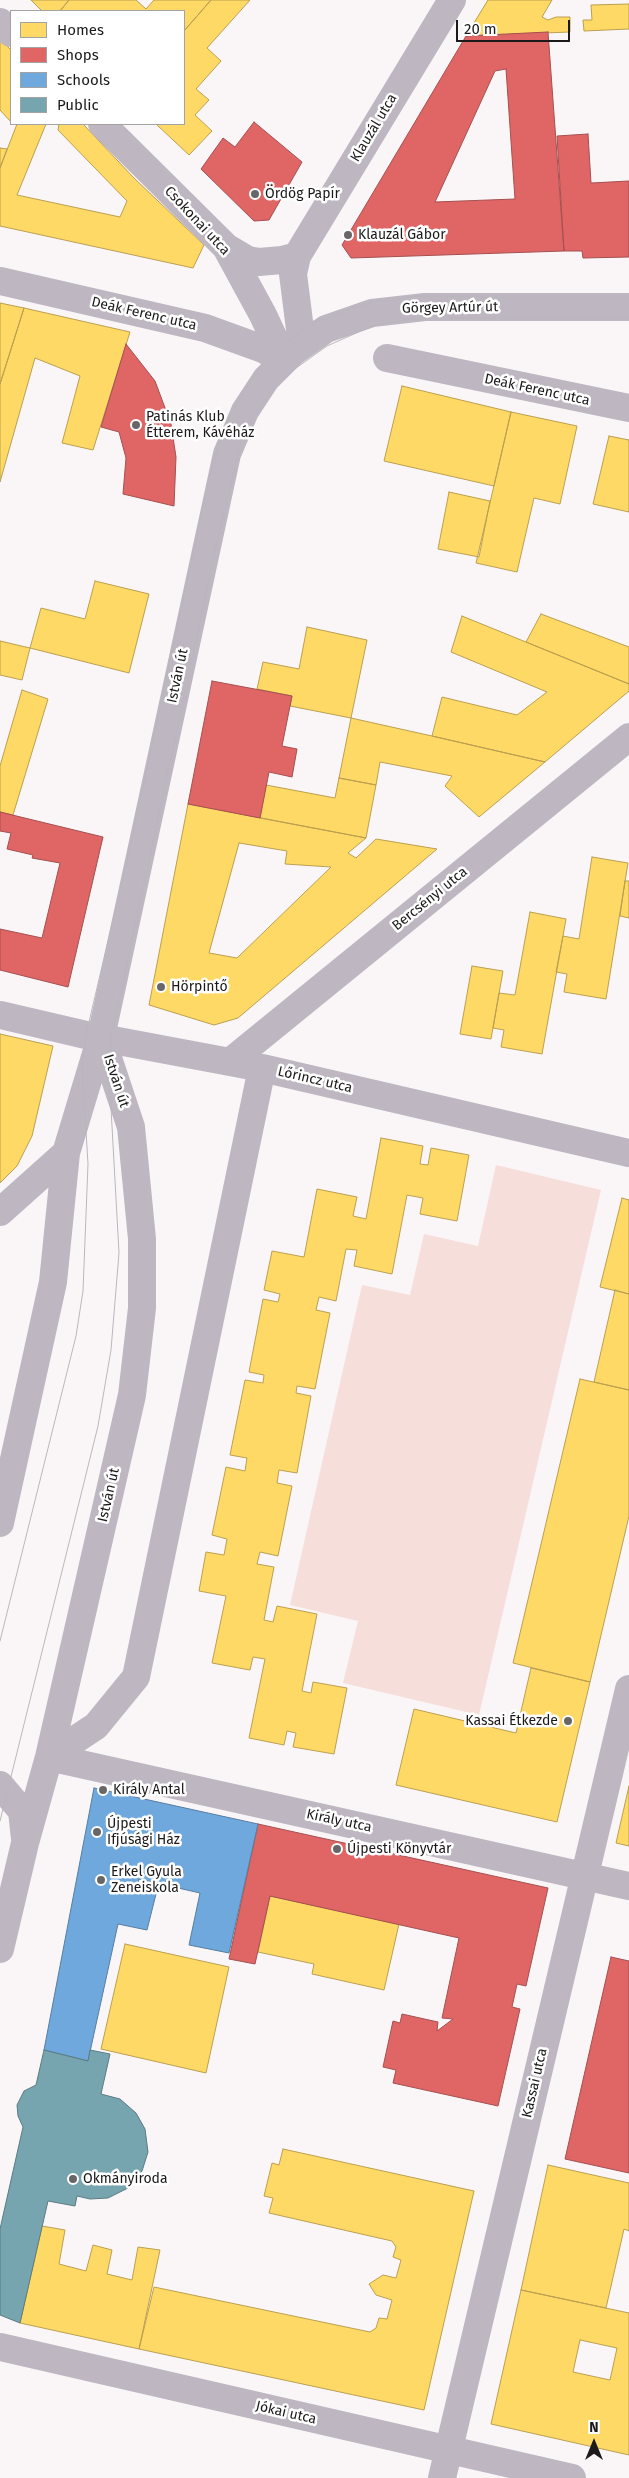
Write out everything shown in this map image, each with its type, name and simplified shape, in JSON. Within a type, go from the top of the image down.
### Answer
[{"type":"street","name":"Klauzál utca","points":[[293,353],[293,274],[297,256],[452,0]]},
{"type":"street","points":[[0,22],[10,32]]},
{"type":"street","name":"Csokonai utca","points":[[103,125],[226,248],[257,302],[293,353]]},
{"type":"street","points":[[226,248],[248,260],[259,262],[282,260],[297,256]]},
{"type":"street","name":"Deák Ferenc utca","points":[[0,281],[205,328],[253,345],[293,353]]},
{"type":"street","name":"Görgey Artúr út","points":[[293,353],[314,336],[340,324],[372,314],[404,308],[629,306]]},
{"type":"street","name":"István út","points":[[0,1523],[52,1282],[66,1153],[102,1037],[227,454],[234,433],[256,392],[293,353]]},
{"type":"street","name":"Deák Ferenc utca","points":[[387,358],[629,408]]},
{"type":"street","name":"Bercsényi utca","points":[[231,1061],[629,737]]},
{"type":"street","name":"Lőrincz utca","points":[[0,1015],[102,1037],[231,1061],[629,1153]]},
{"type":"street","name":"István út","points":[[0,1949],[25,1843],[49,1757],[132,1394],[142,1308],[142,1239],[131,1127],[102,1037]]},
{"type":"street","points":[[49,1757],[96,1726],[136,1677],[262,1068]]},
{"type":"street","points":[[0,1212],[66,1153]]},
{"type":"street","name":"Kassai utca","points":[[442,2478],[629,1689]]},
{"type":"street","name":"Király utca","points":[[49,1757],[629,1886]]},
{"type":"street","points":[[0,1785],[22,1811],[25,1843]]},
{"type":"street","name":"Jókai utca","points":[[0,2347],[572,2478]]},
{"type":"shaded area","points":[[496,1165],[601,1190],[479,1715],[343,1683],[358,1621],[290,1605],[362,1285],[410,1295],[424,1234],[478,1246]]},
{"type":"building: Homes","points":[[31,0],[69,0],[61,10],[41,10]]},
{"type":"building: Homes","points":[[69,0],[136,0],[146,9],[154,0],[211,0],[185,30],[185,10],[61,10]]},
{"type":"building: Homes","points":[[211,0],[250,0],[207,48],[221,61],[196,89],[209,100],[195,115],[212,131],[189,155],[157,125],[185,125],[185,30]]},
{"type":"building: Homes","points":[[488,0],[552,0],[542,17],[548,20],[556,17],[570,17],[570,32],[466,36]]},
{"type":"building: Homes","points":[[629,4],[629,29],[584,31],[583,20],[592,20],[591,5]]},
{"type":"building: Homes","points":[[0,39],[10,49],[10,121],[0,110]]},
{"type":"building: Homes","points":[[17,125],[46,125],[17,195],[120,217],[127,201],[58,130],[59,125],[84,125],[134,178],[204,245],[193,268],[0,226],[0,168]]},
{"type":"building: Homes","points":[[0,148],[7,149],[0,168]]},
{"type":"building: Homes","points":[[0,303],[24,308],[0,384]]},
{"type":"building: Homes","points":[[24,308],[130,332],[93,450],[62,443],[80,376],[35,358],[0,482],[0,384]]},
{"type":"building: Homes","points":[[402,386],[511,412],[494,486],[384,461]]},
{"type":"building: Homes","points":[[511,412],[577,426],[560,504],[534,498],[517,572],[476,563]]},
{"type":"building: Homes","points":[[609,436],[629,440],[629,512],[593,504]]},
{"type":"building: Homes","points":[[449,492],[490,501],[479,557],[438,549]]},
{"type":"building: Homes","points":[[95,581],[149,594],[129,673],[30,648],[41,608],[85,619]]},
{"type":"building: Homes","points":[[541,614],[629,647],[629,684],[526,642]]},
{"type":"building: Homes","points":[[462,616],[629,684],[629,691],[545,762],[432,736],[442,697],[517,715],[547,692],[451,652]]},
{"type":"building: Homes","points":[[307,627],[367,640],[351,718],[290,706],[292,696],[257,689],[263,662],[299,669]]},
{"type":"building: Homes","points":[[0,641],[30,648],[22,680],[0,675]]},
{"type":"building: Homes","points":[[22,690],[48,699],[13,815],[0,812],[0,766]]},
{"type":"building: Homes","points":[[351,718],[545,762],[479,817],[445,786],[452,776],[380,762],[376,785],[339,778]]},
{"type":"building: Homes","points":[[339,778],[376,785],[366,838],[260,818],[266,785],[335,798]]},
{"type":"building: Homes","points":[[188,804],[366,838],[348,853],[356,858],[376,839],[437,849],[238,1018],[214,1025],[149,1005]],"holes":[[[239,843],[287,851],[285,864],[331,867],[237,958],[209,953]]]},
{"type":"building: Homes","points":[[592,857],[628,863],[606,999],[564,992],[567,974],[556,972],[563,936],[579,939]]},
{"type":"building: Homes","points":[[625,881],[629,881],[629,918],[620,916]]},
{"type":"building: Homes","points":[[530,912],[566,919],[542,1054],[501,1047],[504,1030],[493,1028],[499,993],[515,995]]},
{"type":"building: Homes","points":[[472,966],[503,971],[491,1039],[460,1034]]},
{"type":"building: Homes","points":[[0,1034],[53,1046],[32,1136],[17,1166],[0,1183]]},
{"type":"building: Homes","points":[[381,1138],[423,1146],[420,1164],[428,1165],[431,1148],[469,1155],[457,1221],[420,1214],[423,1198],[407,1195],[392,1274],[354,1266],[357,1250],[346,1249],[336,1301],[319,1297],[316,1310],[330,1313],[315,1389],[297,1386],[296,1393],[311,1396],[297,1473],[279,1470],[277,1483],[292,1486],[278,1556],[260,1552],[257,1564],[274,1567],[264,1620],[273,1622],[277,1606],[317,1614],[302,1691],[311,1693],[313,1682],[347,1688],[334,1754],[293,1747],[296,1733],[287,1731],[284,1745],[249,1738],[265,1659],[253,1657],[250,1670],[212,1663],[226,1596],[199,1591],[206,1552],[224,1555],[227,1539],[212,1535],[226,1467],[245,1471],[247,1458],[230,1455],[245,1380],[263,1383],[264,1375],[249,1372],[263,1299],[278,1302],[280,1294],[264,1290],[272,1251],[304,1257],[317,1189],[357,1197],[353,1216],[366,1219]]},
{"type":"building: Homes","points":[[622,1198],[629,1200],[629,1294],[600,1287]]},
{"type":"building: Homes","points":[[615,1290],[629,1294],[629,1390],[594,1382]]},
{"type":"building: Homes","points":[[580,1379],[629,1390],[629,1516],[590,1682],[513,1663]]},
{"type":"building: Homes","points":[[531,1668],[590,1682],[557,1822],[396,1785],[414,1709],[516,1733]]},
{"type":"building: Homes","points":[[629,1786],[629,1846],[616,1843]]},
{"type":"building: Homes","points":[[270,1896],[399,1924],[384,1990],[312,1974],[314,1964],[258,1952]]},
{"type":"building: Homes","points":[[125,1944],[229,1967],[206,2073],[101,2049]]},
{"type":"building: Homes","points":[[283,2149],[474,2191],[424,2410],[139,2349],[154,2287],[370,2332],[376,2328],[379,2318],[387,2319],[392,2300],[376,2295],[369,2284],[383,2275],[396,2278],[401,2260],[393,2257],[396,2247],[392,2241],[269,2213],[273,2198],[264,2196],[272,2163],[279,2165]]},
{"type":"building: Homes","points":[[548,2165],[629,2183],[629,2231],[624,2229],[606,2308],[521,2290]]},
{"type":"building: Homes","points":[[42,2226],[65,2230],[59,2264],[86,2271],[93,2245],[112,2250],[107,2274],[132,2280],[138,2247],[160,2250],[139,2349],[20,2323]]},
{"type":"building: Homes","points":[[521,2290],[629,2313],[629,2455],[491,2424]],"holes":[[[580,2340],[617,2348],[610,2380],[573,2372]]]},
{"type":"building: Shops","points":[[548,32],[564,251],[351,258],[342,245],[466,36]],"holes":[[[506,69],[515,199],[435,202],[495,71]]]},
{"type":"building: Shops","name":"Ördög Papír","points":[[254,122],[302,162],[269,220],[254,221],[201,169],[223,138],[235,147]]},
{"type":"building: Shops","points":[[588,134],[591,183],[629,181],[629,257],[583,258],[582,251],[564,251],[557,136]]},
{"type":"building: Shops","name":"Patinás Klub Étterem, Kávéház","points":[[126,344],[155,381],[171,424],[176,457],[174,506],[123,494],[126,458],[119,432],[101,427]]},
{"type":"building: Shops","points":[[212,681],[292,696],[282,746],[297,749],[292,777],[269,772],[260,818],[188,804]]},
{"type":"building: Shops","points":[[0,812],[103,837],[68,987],[0,970],[0,929],[42,938],[60,863],[32,858],[33,855],[7,849],[11,833],[0,831]]},
{"type":"building: Shops","points":[[258,1824],[548,1888],[526,1986],[517,1984],[512,2007],[520,2009],[498,2106],[393,2083],[396,2070],[383,2067],[393,2021],[400,2023],[402,2014],[438,2022],[437,2031],[453,2019],[442,2018],[459,1938],[270,1896],[255,1964],[229,1959]]},
{"type":"building: Shops","points":[[611,1957],[629,1961],[629,2173],[565,2159]]},
{"type":"building: Schools","points":[[94,1788],[258,1824],[229,1953],[189,1945],[200,1893],[139,1879],[137,1889],[156,1894],[147,1930],[118,1924],[88,2061],[44,2050]]},
{"type":"building: Public","name":"Okmányiroda","points":[[44,2050],[88,2061],[90,2050],[110,2054],[101,2094],[120,2099],[136,2113],[145,2129],[148,2152],[142,2171],[128,2188],[108,2198],[90,2199],[77,2196],[75,2206],[48,2201],[20,2323],[0,2315],[0,2229],[23,2127],[18,2116],[17,2105],[24,2091],[36,2085]]},
{"type":"tram line","points":[[0,1641],[76,1336],[83,1291],[88,1164],[82,1064],[86,1035],[132,838],[212,464],[230,415],[257,371],[283,345],[314,323],[348,309],[383,299],[424,296],[506,298],[629,297]]},
{"type":"tram line","points":[[0,1821],[98,1426],[111,1350],[119,1253],[110,1090],[111,1039],[215,551],[241,441],[257,411],[276,385],[289,373],[327,346],[372,326],[389,322],[427,318],[629,318]]},
{"type":"place","name":"Ördög Papír","points":[[255,194]]},
{"type":"place","name":"Klauzál Gábor","points":[[348,235]]},
{"type":"place","name":"Patinás Klub Étterem, Kávéház","points":[[136,425]]},
{"type":"place","name":"Hörpintő","points":[[161,987]]},
{"type":"place","name":"Kassai Étkezde","points":[[568,1721]]},
{"type":"place","name":"Király Antal","points":[[103,1790]]},
{"type":"place","name":"Újpesti Ifjúsági Ház","points":[[97,1832]]},
{"type":"place","name":"Újpesti Könyvtár","points":[[337,1849]]},
{"type":"place","name":"Erkel Gyula Zeneiskola","points":[[101,1880]]},
{"type":"place","name":"Okmányiroda","points":[[73,2179]]}]
